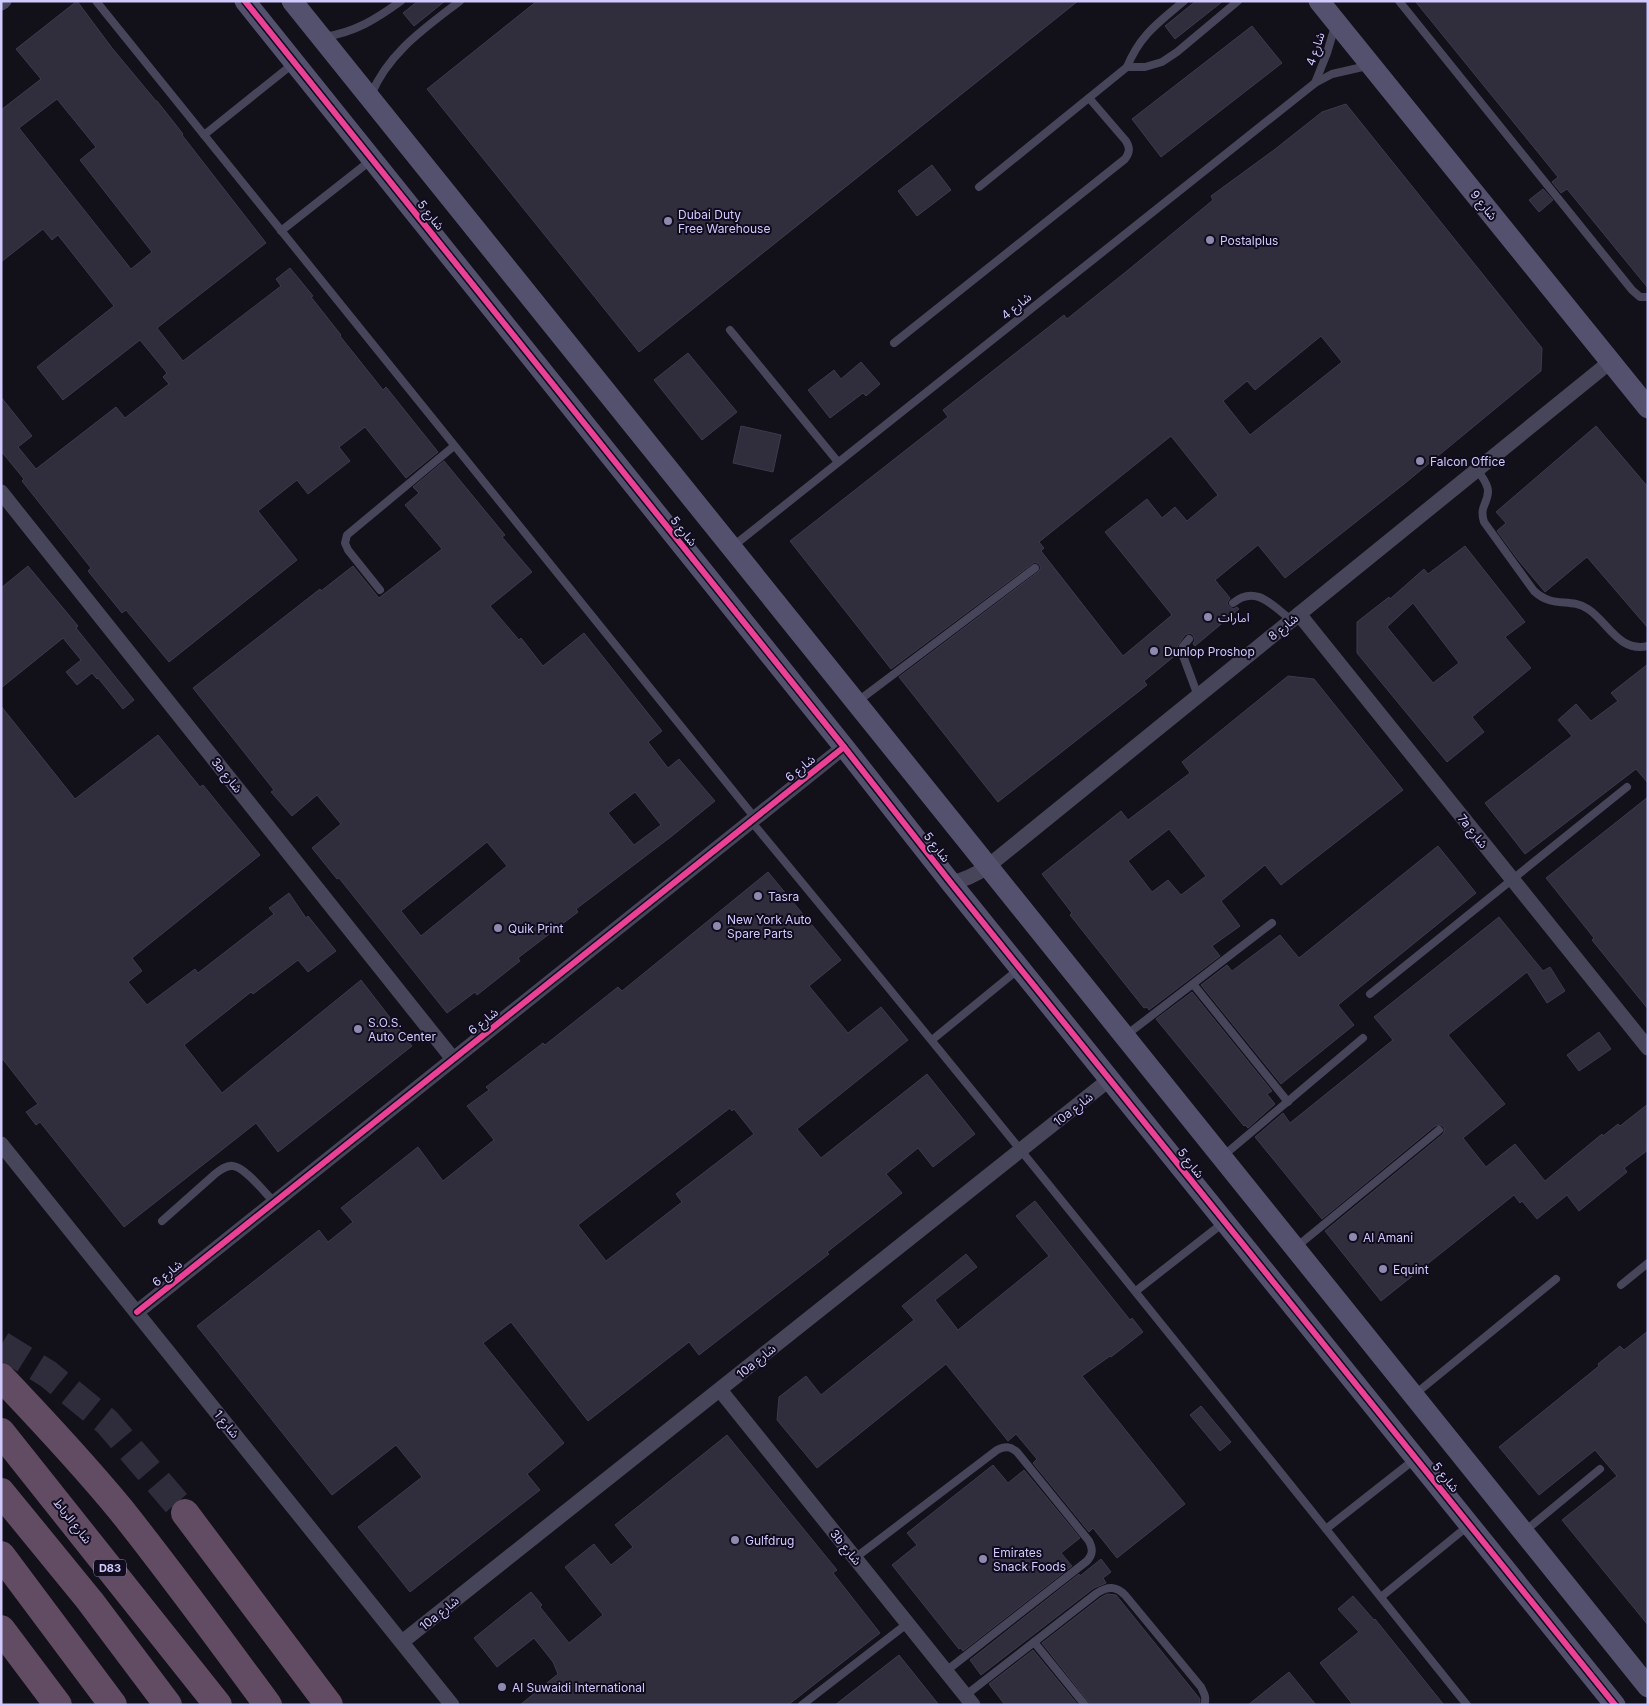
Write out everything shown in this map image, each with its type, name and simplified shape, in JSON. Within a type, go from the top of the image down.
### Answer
[{"type":"highway","points":[[1,1377],[120,1509],[268,1705]]},
{"type":"highway","name":"شارع الرباط","points":[[1,1432],[218,1705]]},
{"type":"highway","points":[[1,1492],[90,1601],[168,1705]]},
{"type":"highway","points":[[185,1513],[329,1705]]},
{"type":"highway","points":[[1,1555],[113,1705]]},
{"type":"highway","points":[[1,1629],[58,1705]]},
{"type":"street","name":"شارع 5","points":[[245,1],[844,747],[950,883],[1615,1705]]},
{"type":"street","name":"شارع 5","points":[[292,1],[1648,1687]]},
{"type":"street","name":"شارع 9","points":[[1320,1],[1648,408]]},
{"type":"street","name":"شارع 8","points":[[950,883],[964,880],[987,867],[1610,362]]},
{"type":"street","name":"3a شارع","points":[[1,492],[454,1059]]},
{"type":"street","name":"7a شارع","points":[[1295,617],[1512,879],[1648,1048]]},
{"type":"street","name":"شارع 6","points":[[136,1312],[844,747]]},
{"type":"street","name":"10a شارع","points":[[402,1642],[1110,1079]]},
{"type":"street","name":"شارع 1","points":[[1,1144],[452,1705]]},
{"type":"street","name":"3b شارع","points":[[720,1390],[969,1700]]},
{"type":"lane","points":[[96,1],[1467,1705]]},
{"type":"lane","points":[[321,37],[340,34],[358,28],[401,1]]},
{"type":"lane","points":[[370,100],[377,82],[387,65],[400,50],[460,1]]},
{"type":"lane","points":[[979,186],[1127,67],[1133,52],[1142,39],[1153,27],[1184,1]]},
{"type":"lane","points":[[1127,67],[1145,67],[1162,62],[1177,52],[1238,1]]},
{"type":"lane","points":[[1398,1],[1632,290],[1640,297],[1648,297]]},
{"type":"lane","name":"شارع 4","points":[[1315,83],[1328,53],[1336,22]]},
{"type":"lane","points":[[204,135],[294,64]]},
{"type":"lane","name":"شارع 4","points":[[732,547],[1315,83],[1332,74],[1371,66]]},
{"type":"lane","points":[[894,343],[1129,154],[1126,140],[1089,98]]},
{"type":"lane","points":[[281,231],[372,160]]},
{"type":"lane","points":[[730,330],[838,462]]},
{"type":"lane","points":[[380,590],[348,550],[345,543],[347,534],[454,446]]},
{"type":"lane","points":[[1477,469],[1485,481],[1488,491],[1482,511],[1484,522],[1534,591],[1550,601],[1578,604],[1586,607],[1624,643],[1638,648],[1648,646]]},
{"type":"lane","points":[[856,703],[1035,568]]},
{"type":"lane","points":[[1234,603],[1242,596],[1250,594],[1258,596],[1295,617]]},
{"type":"lane","points":[[1189,639],[1182,653],[1198,696]]},
{"type":"lane","points":[[1370,994],[1627,786]]},
{"type":"lane","points":[[1124,1037],[1272,923]]},
{"type":"lane","points":[[932,1040],[1020,968]]},
{"type":"lane","points":[[1193,984],[1288,1102]]},
{"type":"lane","points":[[1222,1157],[1363,1038]]},
{"type":"lane","points":[[1294,1249],[1439,1130]]},
{"type":"lane","points":[[162,1221],[215,1174],[224,1168],[232,1166],[238,1168],[254,1181],[274,1202]]},
{"type":"lane","points":[[1136,1292],[1224,1222]]},
{"type":"lane","points":[[1621,1285],[1648,1263]]},
{"type":"lane","points":[[1413,1396],[1556,1279]]},
{"type":"lane","points":[[855,1558],[996,1450],[1003,1446],[1011,1447],[1023,1459],[1089,1541],[1092,1555],[1087,1561],[946,1671]]},
{"type":"lane","points":[[1326,1529],[1417,1458]]},
{"type":"lane","points":[[1523,1532],[1600,1469]]},
{"type":"lane","points":[[1380,1597],[1470,1524]]},
{"type":"lane","points":[[969,1700],[1034,1642],[1104,1588],[1111,1587],[1119,1590],[1201,1687],[1205,1694],[1204,1705]]},
{"type":"lane","points":[[802,1705],[908,1623]]},
{"type":"lane","points":[[1034,1642],[1085,1705]]},
{"type":"building","points":[[77,1],[112,48],[183,134],[266,243],[157,328],[183,361],[281,286],[276,279],[290,268],[383,390],[386,387],[438,452],[406,478],[365,427],[339,447],[350,461],[308,494],[297,480],[258,511],[297,560],[169,662],[126,610],[122,613],[88,571],[91,568],[22,481],[24,479],[1,451],[1,397],[32,436],[18,447],[36,469],[116,407],[125,418],[169,384],[163,377],[167,373],[140,340],[63,400],[37,367],[114,306],[58,235],[52,240],[43,229],[1,262],[1,110],[41,79],[16,49]],"holes":[[[57,99],[96,147],[80,160],[152,252],[131,269],[19,128]]]},
{"type":"building","points":[[418,1],[445,1],[414,26],[403,13]]},
{"type":"building","name":"Dubai Duty Free Warehouse","points":[[537,1],[1078,1],[639,352],[427,89]]},
{"type":"building","points":[[1196,1],[1223,1],[1175,39],[1165,26]]},
{"type":"building","points":[[1415,1],[1648,1],[1648,288],[1567,189],[1561,193],[1552,182],[1558,177]]},
{"type":"building","points":[[1252,26],[1282,63],[1161,157],[1132,119]]},
{"type":"building","points":[[1346,104],[1542,348],[1541,371],[1404,484],[1285,578],[1258,545],[1215,580],[1230,598],[1227,603],[1229,606],[1233,609],[1237,607],[1239,609],[1195,646],[1193,644],[1195,640],[1193,635],[1190,633],[1185,635],[1178,645],[1177,654],[1144,681],[1147,685],[998,802],[899,677],[1038,572],[1041,568],[1039,564],[1035,562],[1032,564],[891,669],[790,541],[948,417],[943,410],[1064,315],[1067,319],[1213,200],[1211,196],[1322,112]],"holes":[[[1321,336],[1342,362],[1250,435],[1223,401],[1247,381],[1255,390]],[[1171,436],[1218,495],[1187,521],[1175,507],[1162,518],[1147,499],[1105,532],[1172,615],[1123,656],[1041,551],[1044,548],[1039,542]]]},
{"type":"building","points":[[932,165],[951,190],[917,216],[898,191]]},
{"type":"building","points":[[1543,189],[1553,200],[1539,212],[1529,200]]},
{"type":"building","points":[[688,353],[737,412],[702,440],[654,380]]},
{"type":"building","points":[[861,362],[880,384],[866,396],[863,393],[830,418],[808,390],[834,370],[841,379]]},
{"type":"building","points":[[741,426],[781,435],[773,472],[733,463]]},
{"type":"building","points":[[1596,426],[1648,487],[1648,628],[1587,557],[1545,592],[1497,531],[1506,523],[1496,512]]},
{"type":"building","points":[[444,461],[505,535],[502,537],[532,572],[490,606],[519,640],[521,638],[543,666],[584,633],[662,731],[648,742],[668,768],[679,759],[715,801],[576,909],[578,912],[518,958],[520,961],[477,995],[475,992],[447,1013],[339,878],[337,879],[312,848],[341,824],[317,795],[292,816],[271,792],[274,790],[193,688],[320,589],[321,591],[353,566],[379,598],[442,549],[405,505],[419,493],[413,487]],"holes":[[[635,792],[661,825],[634,845],[608,813]],[[487,842],[507,866],[421,936],[401,911]]]},
{"type":"building","points":[[1465,546],[1525,622],[1505,637],[1531,668],[1472,717],[1484,732],[1447,762],[1357,653],[1357,622],[1389,597],[1390,599],[1424,569],[1428,574]],"holes":[[[1413,603],[1459,663],[1433,683],[1387,627]]]},
{"type":"building","points":[[28,566],[78,626],[76,628],[134,700],[123,709],[92,673],[77,685],[66,672],[81,660],[63,638],[1,688],[1,588]]},
{"type":"building","points":[[1648,664],[1648,783],[1636,769],[1525,854],[1485,803],[1572,736],[1558,720],[1576,704],[1591,721],[1618,701],[1611,693]]},
{"type":"building","points":[[1288,676],[1314,679],[1403,790],[1281,885],[1265,865],[1221,901],[1240,926],[1212,946],[1220,956],[1149,1010],[1147,1007],[1144,1008],[1070,915],[1072,913],[1042,874],[1121,811],[1128,820],[1190,773],[1182,762]],"holes":[[[1169,829],[1206,876],[1181,895],[1168,880],[1152,892],[1128,861]]]},
{"type":"building","points":[[1,706],[75,799],[158,735],[200,787],[203,785],[260,855],[132,958],[142,971],[128,982],[147,1005],[195,969],[198,973],[274,914],[269,908],[289,893],[306,918],[308,916],[336,951],[308,972],[298,960],[253,994],[251,992],[184,1045],[222,1093],[361,980],[412,1046],[278,1152],[256,1123],[124,1227],[40,1122],[36,1125],[26,1112],[38,1104],[1,1057]]},
{"type":"building","points":[[1648,797],[1648,1009],[1592,940],[1594,938],[1546,878]]},
{"type":"building","points":[[1438,846],[1476,893],[1338,1005],[1354,1025],[1281,1084],[1201,985],[1227,965],[1232,971],[1280,935],[1299,958]]},
{"type":"building","points":[[768,872],[841,960],[809,986],[848,1033],[881,1007],[908,1040],[797,1129],[821,1158],[927,1074],[975,1134],[933,1167],[918,1148],[886,1174],[902,1193],[827,1252],[829,1254],[699,1355],[689,1342],[588,1421],[511,1322],[483,1343],[564,1443],[527,1474],[540,1490],[410,1592],[358,1527],[422,1477],[396,1445],[332,1495],[197,1326],[319,1230],[328,1242],[353,1222],[341,1208],[418,1147],[443,1181],[494,1140],[467,1106],[489,1090],[486,1087],[543,1043],[545,1045],[618,987],[622,991]],"holes":[[[730,1108],[732,1111],[734,1109],[754,1134],[676,1194],[682,1202],[606,1261],[578,1225]]]},
{"type":"building","points":[[1499,917],[1543,971],[1550,967],[1565,991],[1547,1003],[1527,972],[1448,1035],[1505,1104],[1463,1138],[1486,1167],[1515,1144],[1545,1181],[1602,1134],[1603,1136],[1618,1124],[1620,1126],[1648,1104],[1648,1150],[1624,1168],[1627,1172],[1579,1211],[1567,1195],[1537,1219],[1522,1201],[1520,1203],[1514,1195],[1381,1301],[1325,1231],[1443,1134],[1444,1127],[1441,1125],[1435,1126],[1322,1219],[1255,1137],[1283,1113],[1290,1123],[1393,1040],[1374,1017]]},
{"type":"building","points":[[1192,992],[1272,1091],[1267,1094],[1275,1104],[1248,1128],[1244,1126],[1156,1019]]},
{"type":"building","points":[[1599,1032],[1611,1049],[1579,1071],[1567,1055]]},
{"type":"building","points":[[1035,1201],[1130,1320],[1132,1318],[1143,1332],[1111,1357],[1082,1376],[1185,1504],[1117,1558],[1093,1528],[1089,1532],[1033,1463],[1037,1459],[1016,1434],[1008,1441],[946,1364],[817,1468],[777,1420],[779,1397],[806,1376],[821,1395],[914,1320],[902,1306],[966,1254],[977,1267],[935,1300],[958,1330],[1049,1256],[1016,1216]]},
{"type":"building","points":[[1648,1331],[1648,1625],[1562,1520],[1617,1476],[1595,1450],[1539,1495],[1499,1447],[1599,1366],[1598,1364],[1620,1346],[1624,1350]]},
{"type":"building","points":[[1201,1406],[1231,1442],[1220,1451],[1190,1415]]},
{"type":"building","points":[[727,1435],[837,1570],[833,1573],[880,1633],[788,1705],[520,1705],[558,1674],[553,1662],[534,1638],[497,1667],[474,1638],[531,1592],[542,1605],[540,1607],[569,1643],[603,1615],[565,1567],[594,1544],[611,1565],[633,1547],[615,1525]]},
{"type":"building","name":"Emirates Snack Foods","points":[[993,1465],[1008,1483],[1024,1470],[1080,1538],[1061,1553],[1072,1566],[963,1651],[961,1648],[959,1649],[892,1565],[917,1545],[907,1533]]},
{"type":"building","points":[[1101,1559],[1111,1572],[1103,1578],[1106,1583],[1094,1588],[981,1675],[970,1660],[1079,1574],[1080,1576]]},
{"type":"building","points":[[1107,1594],[1116,1595],[1200,1699],[1199,1705],[1091,1705],[1042,1643]]},
{"type":"building","points":[[1353,1596],[1375,1619],[1444,1705],[1353,1705],[1320,1663],[1359,1632],[1338,1609]]},
{"type":"building","points":[[1033,1650],[1078,1705],[1005,1705],[989,1684]]},
{"type":"building","points":[[899,1655],[939,1705],[835,1705]]},
{"type":"building","points":[[1289,1672],[1316,1705],[1248,1705]]},
{"type":"tunnel","points":[[1,1345],[48,1374],[107,1422],[185,1513]]},
{"type":"cycle path","points":[[245,1],[951,883],[1615,1705]]},
{"type":"cycle path","points":[[137,1312],[844,747]]},
{"type":"place","name":"Dubai Duty Free Warehouse","points":[[668,221]]},
{"type":"place","name":"Postalplus","points":[[1210,240]]},
{"type":"place","name":"Falcon Office","points":[[1420,461]]},
{"type":"place","name":"امارات","points":[[1208,617]]},
{"type":"place","name":"Dunlop Proshop","points":[[1154,651]]},
{"type":"place","name":"Tasra","points":[[758,896]]},
{"type":"place","name":"New York Auto Spare Parts","points":[[717,926]]},
{"type":"place","name":"Quik Print","points":[[498,928]]},
{"type":"place","name":"S.O.S. Auto Center","points":[[358,1029]]},
{"type":"place","name":"Al Amani","points":[[1353,1237]]},
{"type":"place","name":"Equint","points":[[1383,1269]]},
{"type":"place","name":"Gulfdrug","points":[[735,1540]]},
{"type":"place","name":"Emirates Snack Foods","points":[[983,1559]]},
{"type":"place","name":"Al Suwaidi International","points":[[502,1687]]}]
